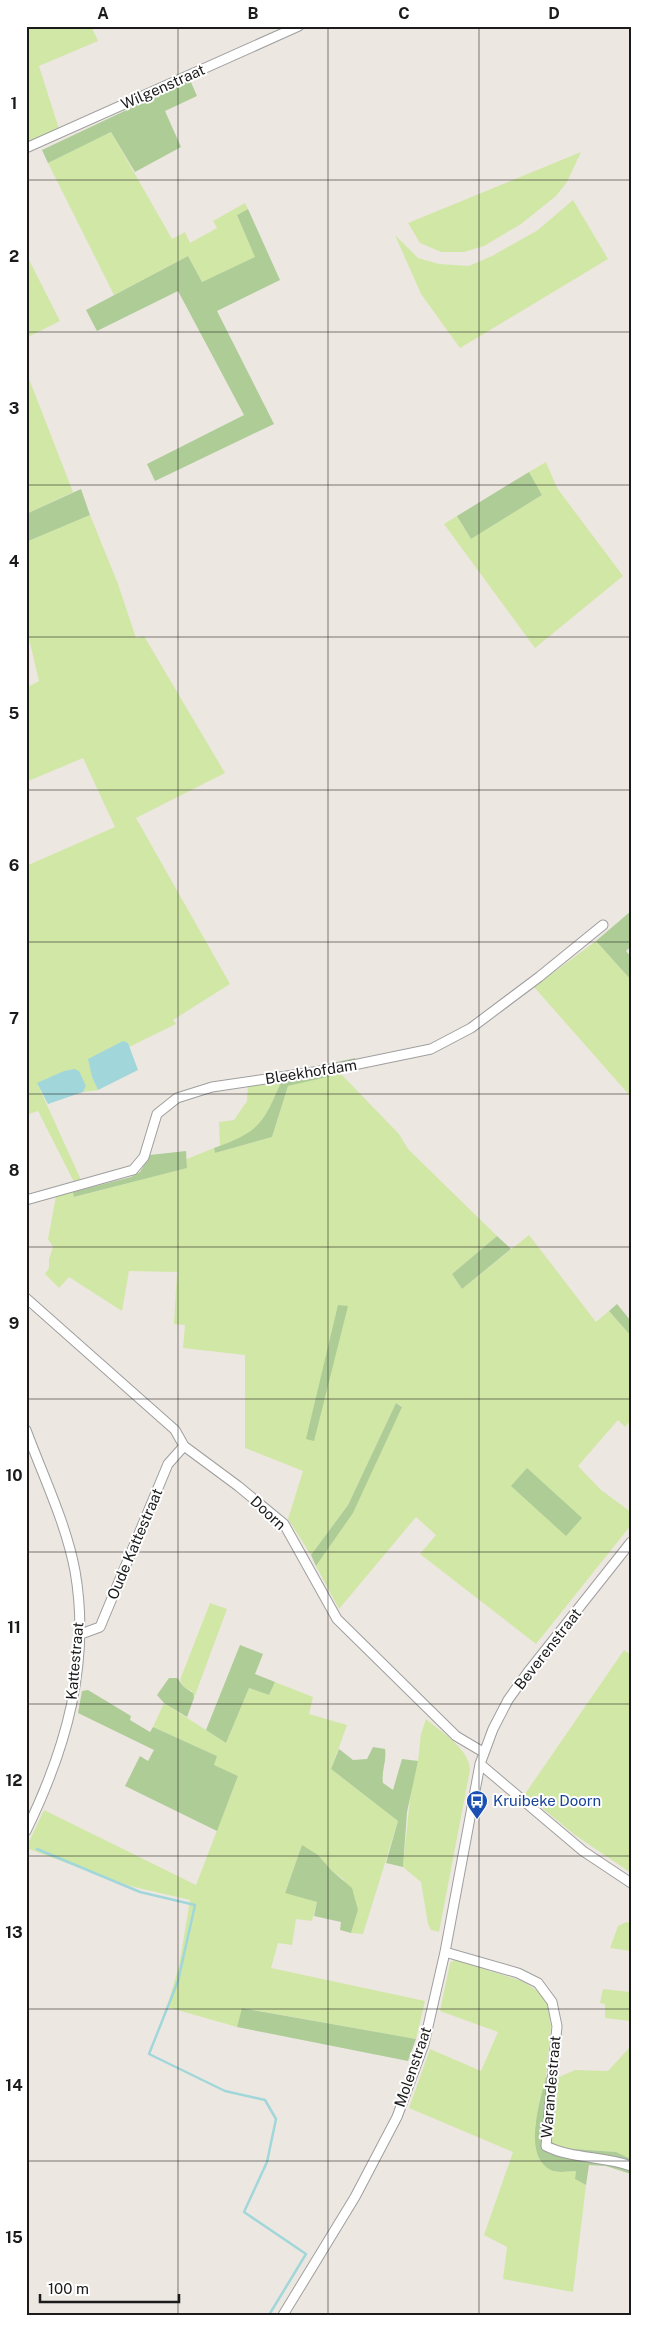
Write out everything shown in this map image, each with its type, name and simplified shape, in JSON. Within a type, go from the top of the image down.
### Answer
[{"type":"street","name":"Wilgenstraat","points":[[26,148],[299,26]]},
{"type":"street","name":"Bleekhofdam","points":[[26,1200],[133,1170],[144,1157],[157,1114],[177,1098],[212,1087],[334,1069],[431,1049],[471,1028],[604,925]]},
{"type":"street","name":"Doorn","points":[[26,1298],[175,1430],[184,1446],[238,1486],[284,1524],[337,1619],[456,1736],[483,1752]]},
{"type":"street","name":"Kattestraat","points":[[26,1430],[69,1548],[75,1571],[81,1634],[76,1688],[63,1741],[54,1770],[26,1831]]},
{"type":"street","name":"Oude Kattestraat","points":[[81,1634],[100,1627],[168,1464],[184,1446]]},
{"type":"street","name":"Beverenstraat","points":[[480,1764],[483,1752],[508,1700],[631,1542]]},
{"type":"street","points":[[480,1764],[583,1850],[631,1883]]},
{"type":"street","name":"Molenstraat","points":[[283,2315],[355,2197],[397,2116],[424,2044],[445,1952],[480,1764]]},
{"type":"street","name":"Warandestraat","points":[[445,1952],[518,1974],[538,1983],[552,2002],[557,2026],[546,2146],[555,2151],[617,2161],[631,2166]]},
{"type":"green space","points":[[26,26],[91,26],[98,41],[39,66],[59,129],[26,144]]},
{"type":"green space","points":[[190,80],[197,96],[165,111],[181,147],[135,172],[111,132],[48,163],[42,150]]},
{"type":"green space","points":[[111,132],[172,239],[185,232],[190,243],[217,228],[213,221],[245,203],[248,209],[237,215],[256,257],[202,282],[188,256],[114,295],[48,163]]},
{"type":"green space","points":[[581,152],[567,182],[556,196],[521,224],[484,246],[464,252],[441,252],[420,243],[408,223]]},
{"type":"green space","points":[[573,200],[608,259],[460,348],[421,294],[395,235],[418,258],[439,264],[469,266],[492,256],[538,230]]},
{"type":"green space","points":[[248,209],[280,280],[217,311],[274,424],[155,481],[147,464],[244,415],[178,291],[97,331],[86,310],[188,256],[202,282],[255,257],[237,215]]},
{"type":"green space","points":[[26,254],[60,321],[26,338]]},
{"type":"green space","points":[[26,371],[73,492],[26,514]]},
{"type":"green space","points":[[546,462],[557,488],[623,576],[535,648],[444,524],[457,516],[471,539],[542,495],[529,472]]},
{"type":"green space","points":[[529,472],[542,495],[471,539],[457,516]]},
{"type":"green space","points":[[81,489],[90,515],[26,542],[26,514]]},
{"type":"green space","points":[[90,515],[118,584],[136,638],[144,636],[225,773],[136,818],[230,984],[173,1020],[176,1024],[129,1047],[128,1043],[92,1077],[98,1090],[83,1092],[86,1086],[37,1083],[81,1180],[74,1182],[38,1111],[26,1115],[26,866],[115,827],[83,758],[26,782],[26,688],[39,681],[26,626],[26,542]]},
{"type":"green space","points":[[631,911],[631,946],[626,951],[631,957],[631,980],[596,941]]},
{"type":"green space","points":[[596,941],[631,980],[631,1097],[534,987]]},
{"type":"green space","points":[[355,1058],[357,1070],[288,1086],[272,1137],[215,1153],[214,1148],[244,1135],[261,1121],[267,1113],[285,1073]]},
{"type":"green space","points":[[340,1073],[399,1134],[408,1149],[497,1236],[452,1274],[462,1289],[529,1235],[596,1322],[609,1311],[631,1336],[631,1420],[625,1427],[618,1420],[578,1466],[601,1490],[631,1512],[631,1525],[536,1644],[420,1554],[436,1535],[416,1517],[339,1609],[316,1566],[353,1513],[402,1406],[396,1403],[348,1505],[311,1555],[288,1519],[303,1471],[245,1448],[245,1355],[183,1348],[185,1325],[174,1324],[177,1272],[129,1271],[122,1311],[69,1277],[59,1288],[45,1274],[49,1268],[49,1259],[53,1247],[48,1239],[56,1196],[73,1192],[75,1197],[186,1168],[187,1159],[214,1148],[215,1153],[272,1137],[288,1086]]},
{"type":"green space","points":[[282,1080],[266,1114],[254,1129],[220,1146],[219,1122],[234,1120],[247,1101],[248,1084]]},
{"type":"green space","points":[[186,1151],[187,1168],[74,1197],[73,1192],[131,1177],[140,1172],[150,1155]]},
{"type":"green space","points":[[497,1236],[511,1249],[462,1289],[452,1274]]},
{"type":"green space","points":[[617,1304],[631,1321],[631,1336],[609,1311]]},
{"type":"green space","points":[[338,1305],[348,1306],[314,1441],[306,1439]]},
{"type":"green space","points":[[396,1403],[402,1407],[353,1513],[316,1566],[311,1555],[348,1505]]},
{"type":"green space","points":[[527,1468],[582,1518],[566,1536],[511,1486]]},
{"type":"green space","points":[[210,1603],[227,1609],[194,1698],[192,1691],[184,1687],[180,1680]]},
{"type":"green space","points":[[240,1645],[263,1654],[255,1674],[275,1682],[269,1695],[249,1688],[226,1743],[206,1730]]},
{"type":"green space","points":[[624,1650],[631,1655],[631,1873],[575,1835],[525,1794]]},
{"type":"green space","points":[[169,1678],[177,1678],[184,1687],[193,1693],[194,1698],[187,1717],[164,1703],[157,1695]]},
{"type":"green space","points":[[275,1682],[313,1697],[309,1714],[347,1725],[331,1769],[398,1821],[363,1934],[351,1933],[358,1910],[343,1879],[332,1871],[318,1855],[302,1846],[285,1892],[317,1902],[312,1921],[296,1919],[292,1945],[278,1943],[271,1968],[425,2001],[416,2039],[243,2008],[237,2027],[167,2007],[179,1966],[190,1900],[130,1886],[26,1848],[44,1810],[196,1885],[238,1776],[213,1765],[217,1756],[153,1727],[164,1703],[226,1743],[249,1688],[269,1695]]},
{"type":"green space","points":[[88,1690],[131,1716],[130,1720],[150,1732],[153,1727],[217,1756],[214,1765],[238,1776],[217,1831],[125,1786],[140,1756],[148,1761],[154,1750],[78,1713],[82,1691]]},
{"type":"green space","points":[[426,1719],[460,1748],[465,1755],[470,1770],[439,1932],[431,1930],[428,1924],[421,1882],[403,1867],[411,1789],[418,1761],[421,1734]]},
{"type":"green space","points":[[373,1747],[385,1749],[383,1783],[393,1790],[402,1759],[418,1761],[407,1812],[403,1867],[386,1863],[398,1821],[331,1769],[339,1749],[353,1760],[367,1759]]},
{"type":"green space","points":[[302,1845],[318,1855],[332,1871],[352,1888],[358,1910],[351,1933],[340,1930],[341,1922],[314,1916],[317,1902],[285,1893]]},
{"type":"green space","points":[[626,1922],[631,1923],[631,1951],[610,1948],[618,1926]]},
{"type":"green space","points":[[455,1960],[522,1981],[544,1995],[547,2003],[551,2026],[546,2077],[535,2126],[554,2172],[576,2171],[575,2179],[586,2185],[573,2292],[503,2279],[507,2247],[484,2235],[513,2152],[409,2108],[430,2049],[481,2071],[498,2032],[440,2011],[450,1963]]},
{"type":"green space","points":[[603,1989],[630,1992],[631,1990],[631,2021],[605,2018],[605,2004],[600,2003]]},
{"type":"green space","points":[[242,2008],[416,2039],[408,2061],[237,2027]]},
{"type":"green space","points":[[631,2046],[631,2159],[616,2152],[560,2148],[551,2141],[557,2078],[575,2070],[608,2071]]},
{"type":"green space","points":[[546,2077],[557,2082],[551,2141],[560,2148],[616,2152],[631,2159],[631,2174],[606,2166],[589,2165],[586,2185],[575,2179],[576,2171],[555,2172],[543,2164],[535,2142],[535,2128]]},
{"type":"water","points":[[123,1041],[128,1043],[138,1070],[98,1090],[92,1077],[88,1059]]},
{"type":"water","points":[[74,1069],[79,1071],[86,1086],[83,1092],[48,1104],[37,1083],[64,1071]]},
{"type":"waterway","points":[[37,1849],[140,1892],[195,1905],[178,1981],[149,2054],[225,2091],[265,2100],[276,2119],[267,2162],[244,2212],[306,2254],[269,2315]]},
{"type":"place","name":"Kruibeke Doorn","points":[[477,1820]]}]
